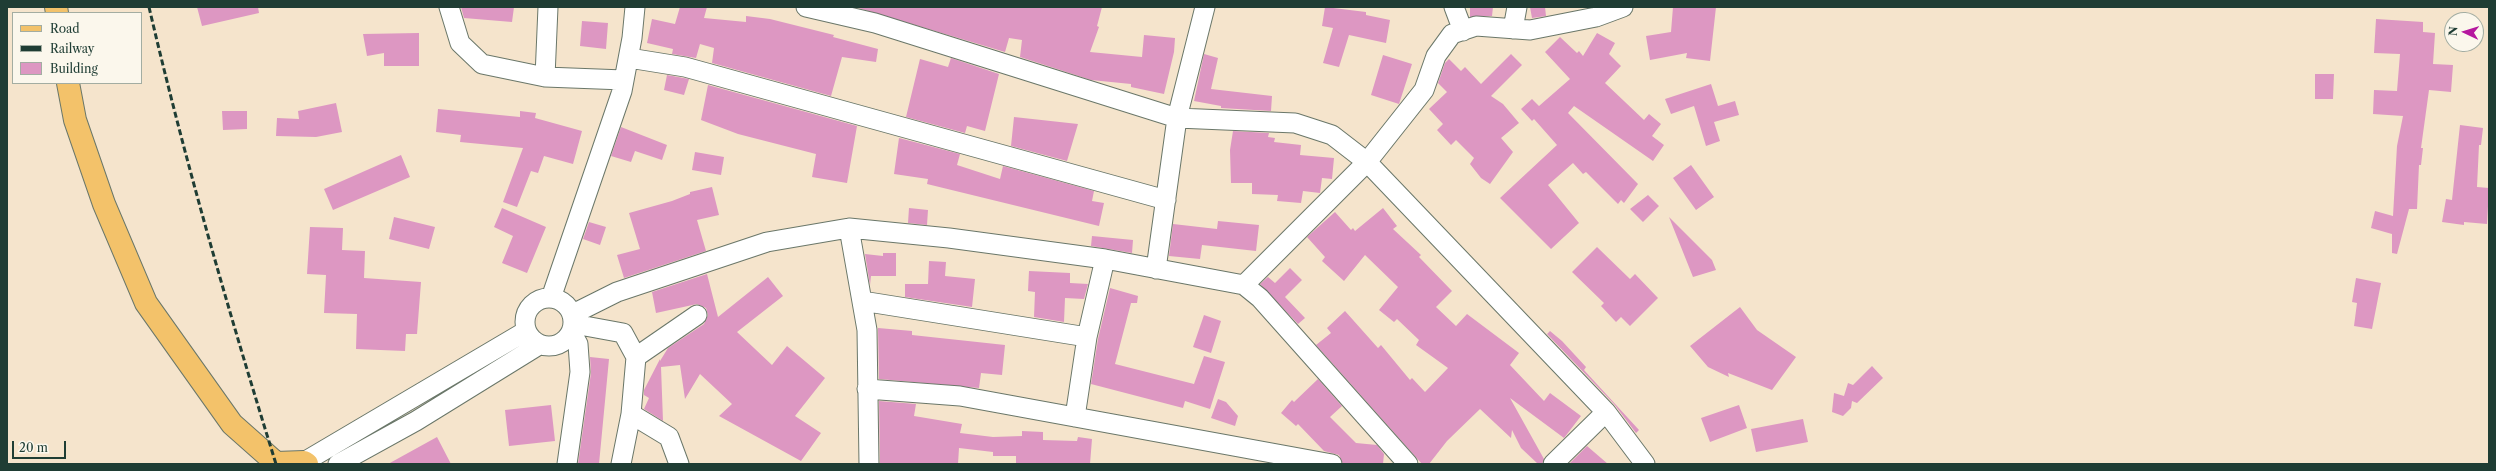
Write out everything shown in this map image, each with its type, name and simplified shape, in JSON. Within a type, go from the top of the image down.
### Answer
[{"type":"main road","points":[[68,84],[74,120],[104,204],[146,303],[232,424],[276,463],[306,463]]},
{"type":"street","points":[[449,7],[460,43],[482,64],[545,77],[624,80]]},
{"type":"street","points":[[545,77],[548,7]]},
{"type":"street","points":[[551,298],[622,91],[629,58],[635,7]]},
{"type":"street","points":[[806,7],[875,22],[1177,118],[1295,123],[1332,135],[1367,162],[1606,412],[1636,460]]},
{"type":"street","points":[[1156,269],[1177,118],[1205,7]]},
{"type":"street","points":[[1454,7],[1463,31]]},
{"type":"street","points":[[1513,29],[1517,7]]},
{"type":"street","points":[[1244,285],[1367,162],[1424,90],[1436,56],[1452,34],[1476,26],[1530,30],[1597,12],[1623,7]]},
{"type":"street","points":[[629,58],[685,67],[1166,200]]},
{"type":"street","points":[[567,464],[580,372],[578,344],[573,324],[568,306],[560,300],[551,298],[541,299],[533,304],[525,321],[526,331],[531,339],[539,345],[548,347],[558,346],[573,324],[617,292],[767,242],[849,228],[949,238],[1104,259],[1244,285],[1260,298],[1408,464]]},
{"type":"street","points":[[849,228],[867,330],[867,389],[874,463]]},
{"type":"street","points":[[1075,417],[1086,337],[1104,259]]},
{"type":"street","points":[[862,301],[1086,337]]},
{"type":"street","points":[[636,357],[697,315]]},
{"type":"street","points":[[573,324],[622,333],[636,357],[631,414],[621,464]]},
{"type":"street","points":[[306,463],[526,331]]},
{"type":"street","points":[[338,464],[416,422],[539,345]]},
{"type":"street","points":[[867,389],[960,396],[1332,464]]},
{"type":"street","points":[[1553,464],[1606,412]]},
{"type":"street","points":[[631,414],[669,437],[680,464]]},
{"type":"building","points":[[197,7],[258,7],[259,13],[202,26]]},
{"type":"building","points":[[461,7],[514,7],[512,22],[464,18]]},
{"type":"building","points":[[680,7],[707,7],[704,18],[746,22],[746,16],[770,19],[834,35],[833,37],[878,49],[876,62],[842,57],[831,96],[712,63],[714,48],[700,44],[696,58],[672,54],[673,49],[647,43],[652,19],[675,24]]},
{"type":"building","points":[[855,7],[1102,7],[1097,26],[1099,27],[1090,52],[1142,57],[1144,35],[1175,38],[1174,52],[1164,94],[1131,87],[1131,84],[1091,80],[1020,57],[1022,40],[1009,38],[1005,52]]},
{"type":"building","points":[[1325,7],[1366,12],[1366,15],[1390,20],[1386,43],[1349,35],[1339,67],[1323,63],[1333,28],[1322,26]]},
{"type":"building","points":[[1470,7],[1493,7],[1492,16],[1470,17]]},
{"type":"building","points":[[1530,7],[1545,7],[1546,16],[1532,18]]},
{"type":"building","points":[[1673,7],[1716,7],[1710,61],[1686,58],[1687,53],[1650,60],[1646,36],[1671,32]]},
{"type":"building","points":[[2376,19],[2423,22],[2423,32],[2435,33],[2433,64],[2453,65],[2451,92],[2429,90],[2421,148],[2423,148],[2421,165],[2419,165],[2417,209],[2409,209],[2397,254],[2392,253],[2392,234],[2371,228],[2375,211],[2393,216],[2397,146],[2403,116],[2373,114],[2374,90],[2397,91],[2400,54],[2374,53]]},
{"type":"building","points":[[582,21],[608,23],[606,49],[580,46]]},
{"type":"building","points":[[419,33],[419,66],[384,66],[384,53],[367,56],[363,34]]},
{"type":"building","points":[[1597,33],[1615,43],[1609,54],[1621,66],[1605,83],[1644,120],[1649,114],[1661,124],[1652,136],[1664,145],[1653,161],[1574,106],[1568,113],[1638,184],[1624,203],[1621,200],[1618,204],[1586,172],[1583,174],[1573,163],[1548,185],[1579,223],[1551,249],[1500,198],[1557,145],[1534,119],[1532,121],[1521,109],[1532,99],[1539,106],[1570,79],[1545,52],[1560,37],[1577,53],[1579,51],[1583,56]]},
{"type":"building","points":[[1204,54],[1218,58],[1211,89],[1272,96],[1271,111],[1221,108],[1221,106],[1194,101]]},
{"type":"building","points":[[1511,54],[1522,65],[1491,96],[1503,104],[1519,123],[1501,138],[1513,152],[1490,184],[1481,178],[1470,164],[1474,158],[1456,140],[1451,145],[1437,130],[1443,124],[1429,109],[1447,92],[1438,83],[1445,63],[1449,59],[1461,71],[1465,67],[1481,84]]},
{"type":"building","points":[[1383,55],[1412,64],[1399,104],[1371,95]]},
{"type":"building","points":[[951,58],[999,74],[985,131],[967,126],[965,133],[906,117],[920,59],[948,67]]},
{"type":"building","points":[[2315,74],[2334,74],[2333,99],[2315,99]]},
{"type":"building","points":[[667,75],[689,79],[684,95],[664,90]]},
{"type":"building","points":[[1711,84],[1718,106],[1735,101],[1739,115],[1714,122],[1720,141],[1706,146],[1694,106],[1671,114],[1665,99]]},
{"type":"building","points":[[708,85],[857,126],[847,183],[812,177],[816,154],[738,134],[701,120]]},
{"type":"building","points":[[336,103],[342,132],[316,137],[276,136],[277,118],[299,119],[298,111]]},
{"type":"building","points":[[438,109],[520,117],[520,111],[536,113],[535,118],[582,131],[573,164],[544,156],[538,173],[531,171],[517,207],[503,202],[523,148],[460,142],[461,135],[436,132]]},
{"type":"building","points":[[222,111],[247,111],[247,129],[223,130]]},
{"type":"building","points":[[1014,117],[1078,124],[1067,161],[1011,146]]},
{"type":"building","points":[[2460,125],[2483,128],[2481,145],[2479,145],[2477,187],[2489,188],[2487,224],[2464,222],[2464,225],[2442,222],[2446,199],[2452,200]]},
{"type":"building","points":[[621,127],[667,145],[662,160],[635,151],[631,162],[611,156]]},
{"type":"building","points":[[1233,131],[1269,133],[1268,137],[1275,138],[1274,142],[1301,145],[1300,155],[1334,158],[1332,179],[1322,178],[1320,193],[1303,191],[1301,203],[1277,201],[1278,195],[1252,194],[1252,183],[1231,183],[1230,150]]},
{"type":"building","points":[[899,138],[960,154],[957,165],[1000,179],[1003,166],[1094,191],[1092,201],[1104,203],[1099,226],[927,184],[928,179],[894,174]]},
{"type":"building","points":[[695,152],[724,157],[721,175],[692,170]]},
{"type":"building","points":[[401,155],[410,177],[333,210],[324,189]]},
{"type":"building","points":[[1691,165],[1714,197],[1696,210],[1673,178]]},
{"type":"building","points":[[712,187],[719,215],[697,220],[706,251],[624,278],[617,255],[640,249],[629,213],[672,201],[690,194],[690,192]]},
{"type":"building","points":[[1648,195],[1659,206],[1643,222],[1630,209]]},
{"type":"building","points":[[502,208],[546,227],[527,273],[502,263],[513,236],[494,227]]},
{"type":"building","points":[[909,208],[928,210],[927,225],[908,223]]},
{"type":"building","points":[[1383,208],[1397,226],[1393,229],[1421,255],[1419,257],[1452,291],[1436,307],[1456,326],[1467,314],[1519,353],[1510,365],[1544,401],[1550,393],[1581,416],[1564,438],[1510,398],[1544,459],[1542,464],[1538,464],[1521,448],[1512,430],[1511,438],[1480,409],[1447,441],[1429,464],[1422,464],[1316,345],[1331,333],[1327,328],[1345,311],[1378,348],[1381,345],[1410,380],[1412,378],[1425,392],[1448,368],[1416,345],[1419,340],[1397,319],[1394,322],[1379,310],[1398,287],[1365,255],[1344,281],[1322,261],[1325,257],[1307,237],[1335,212],[1351,230],[1353,228],[1355,231]]},
{"type":"building","points":[[394,217],[435,227],[429,249],[389,239]]},
{"type":"building","points":[[1669,217],[1712,260],[1716,270],[1693,277]]},
{"type":"building","points":[[1218,221],[1259,225],[1256,251],[1202,245],[1200,259],[1169,256],[1173,224],[1217,229]]},
{"type":"building","points":[[589,222],[606,227],[600,245],[583,239]]},
{"type":"building","points":[[310,227],[343,228],[342,250],[365,251],[364,278],[421,282],[417,334],[406,334],[405,351],[356,349],[357,314],[324,313],[326,275],[307,274]]},
{"type":"building","points":[[1092,236],[1133,240],[1132,253],[1091,246]]},
{"type":"building","points":[[1597,247],[1630,279],[1635,274],[1658,298],[1630,326],[1621,317],[1616,322],[1601,306],[1604,303],[1572,272]]},
{"type":"building","points":[[883,253],[896,253],[896,276],[871,276],[870,285],[865,254],[883,256]]},
{"type":"building","points":[[929,261],[946,262],[945,276],[975,279],[972,307],[905,297],[905,284],[928,284]]},
{"type":"building","points":[[1290,268],[1302,280],[1285,297],[1305,318],[1298,324],[1260,284],[1268,277],[1275,283]]},
{"type":"building","points":[[1029,271],[1070,273],[1070,283],[1088,284],[1084,299],[1065,298],[1064,322],[1034,317],[1035,292],[1028,291]]},
{"type":"building","points":[[707,274],[718,317],[768,277],[783,296],[737,332],[772,365],[787,346],[825,378],[795,416],[821,433],[801,461],[719,416],[732,404],[700,374],[685,399],[680,365],[661,367],[663,421],[644,409],[649,398],[644,395],[644,390],[660,359],[660,361],[668,348],[704,324],[708,315],[706,308],[697,304],[656,313],[652,292]]},
{"type":"building","points":[[2356,278],[2381,283],[2372,329],[2354,326],[2357,303],[2352,302]]},
{"type":"building","points":[[1110,288],[1138,296],[1137,303],[1131,303],[1115,364],[1194,384],[1204,356],[1225,362],[1210,409],[1185,401],[1183,408],[1091,384],[1098,339]]},
{"type":"building","points":[[1740,307],[1757,330],[1796,357],[1772,390],[1728,373],[1729,377],[1708,367],[1690,346]]},
{"type":"building","points":[[1204,315],[1221,321],[1211,353],[1193,347]]},
{"type":"building","points":[[878,328],[912,331],[912,335],[1005,345],[1002,375],[981,373],[979,388],[879,379]]},
{"type":"building","points":[[1550,331],[1562,341],[1586,367],[1584,370],[1639,430],[1636,433],[1614,404],[1547,334]]},
{"type":"building","points":[[590,357],[609,359],[599,464],[578,464],[591,373]]},
{"type":"building","points":[[1872,366],[1883,378],[1857,403],[1852,401],[1851,408],[1843,416],[1832,412],[1834,393],[1844,396],[1848,383],[1853,385]]},
{"type":"building","points":[[1318,379],[1342,406],[1330,417],[1356,443],[1377,445],[1384,454],[1383,464],[1343,464],[1339,455],[1324,451],[1298,424],[1296,426],[1281,413],[1292,400],[1294,402]]},
{"type":"building","points":[[1218,399],[1226,402],[1238,416],[1235,426],[1211,418]]},
{"type":"building","points":[[879,401],[916,404],[914,416],[962,424],[960,433],[993,437],[1022,436],[1022,431],[1043,432],[1043,440],[1077,441],[1078,437],[1092,439],[1090,464],[1016,464],[1016,456],[993,456],[993,452],[959,448],[958,464],[880,464]]},
{"type":"building","points":[[551,405],[555,441],[509,446],[505,410]]},
{"type":"building","points":[[1739,405],[1747,428],[1710,442],[1701,418]]},
{"type":"building","points":[[1803,419],[1808,442],[1756,452],[1751,429]]},
{"type":"building","points":[[437,437],[451,464],[388,464]]},
{"type":"building","points":[[1587,446],[1608,464],[1569,464]]},
{"type":"railway","points":[[149,7],[177,122],[208,237],[276,464]]}]
